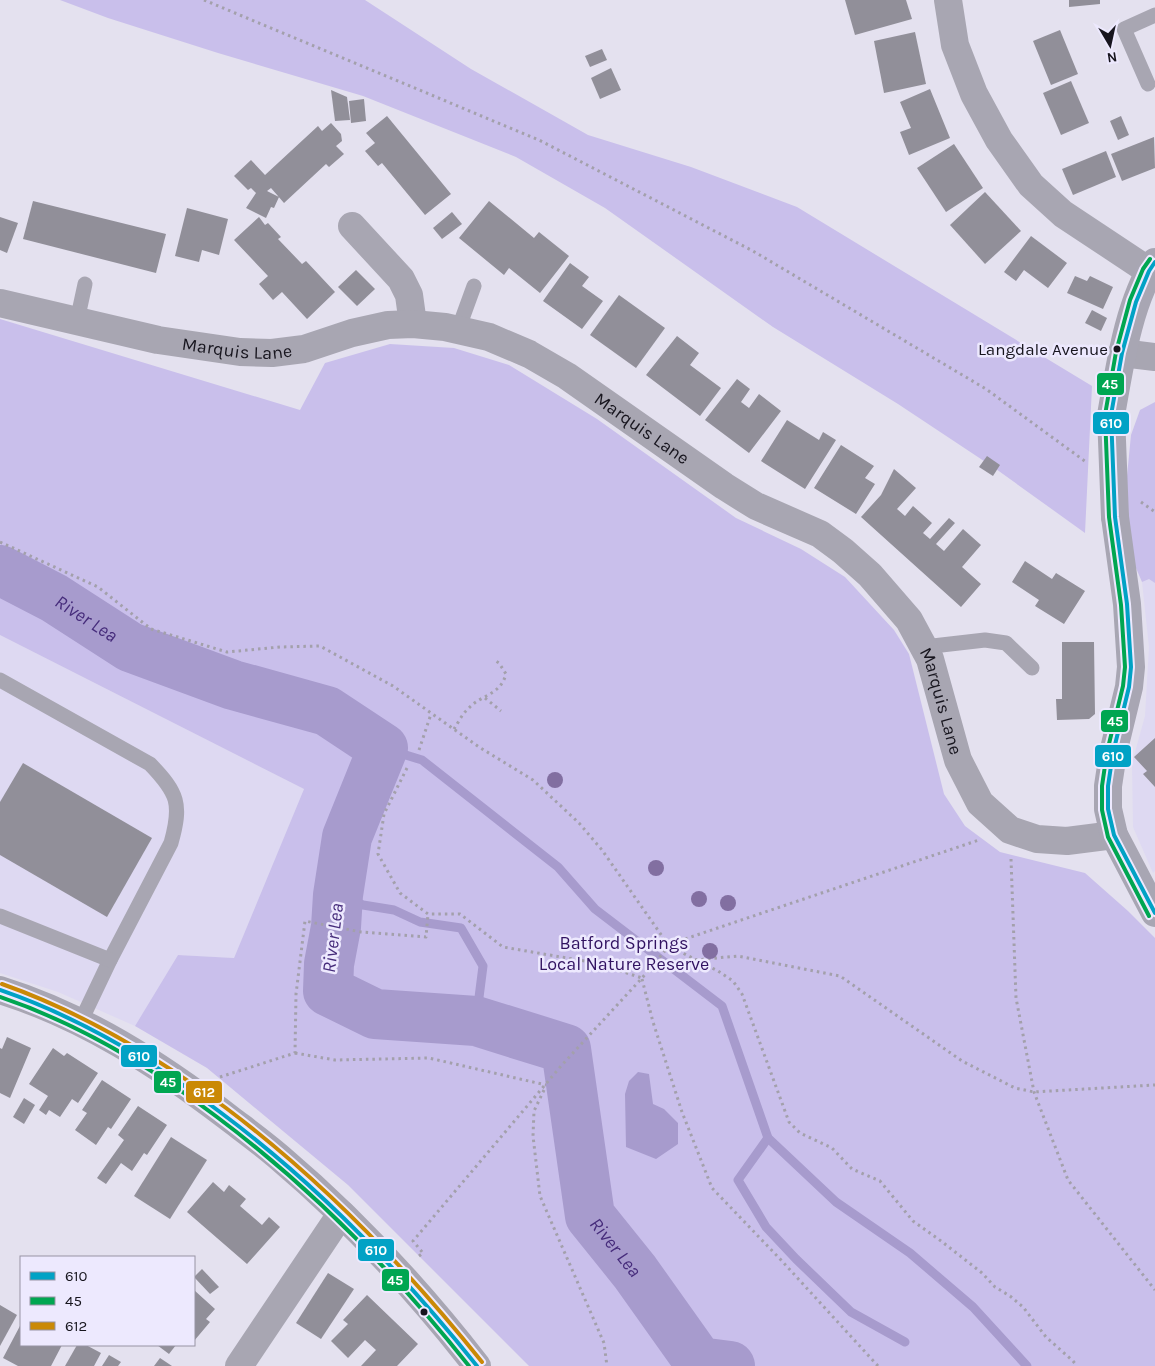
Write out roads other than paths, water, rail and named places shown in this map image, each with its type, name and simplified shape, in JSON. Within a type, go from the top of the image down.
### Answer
[{"type":"main road","points":[[1152,266],[1136,302],[1122,353],[1111,415],[1115,517],[1127,604],[1131,667],[1129,688],[1113,753],[1108,786],[1108,809],[1114,835],[1155,913]]},
{"type":"main road","points":[[2,992],[80,1023],[135,1051],[189,1086],[280,1157],[400,1273],[455,1337],[477,1366]]},
{"type":"street","points":[[948,0],[955,45],[974,94],[999,140],[1031,185],[1063,214],[1152,266]]},
{"type":"street","points":[[352,226],[401,279],[409,295],[413,324]]},
{"type":"street","name":"Marquis Lane","points":[[0,303],[158,340],[240,352],[272,353],[304,349],[352,333],[388,325],[413,324],[458,330],[489,337],[529,354],[567,376],[748,501],[820,534],[843,551],[870,576],[910,620],[930,659],[958,760],[980,802],[1010,830],[1037,839],[1067,841],[1114,835]]},
{"type":"street","points":[[1122,353],[1155,357]]},
{"type":"street","points":[[239,1366],[341,1214]]},
{"type":"lane","points":[[1148,84],[1124,30],[1155,15]]},
{"type":"lane","points":[[77,321],[85,284]]},
{"type":"lane","points":[[458,330],[474,286]]},
{"type":"lane","points":[[924,647],[985,640],[1006,642],[1032,668]]},
{"type":"lane","points":[[0,680],[150,764],[166,780],[175,795],[178,810],[171,844],[110,960],[80,1023]]},
{"type":"lane","points":[[0,916],[110,960]]},
{"type":"waterway","name":"River Lea","points":[[0,570],[54,598],[130,647],[233,685],[327,711],[383,748],[347,837],[338,895],[336,927],[329,964],[328,991],[375,1014],[476,1021],[566,1049],[590,1216],[635,1272],[699,1362],[730,1366]]},
{"type":"waterway","points":[[383,748],[422,760],[558,867],[595,909],[722,1006],[768,1138],[836,1202],[910,1253],[973,1307],[1027,1366]]},
{"type":"waterway","points":[[338,895],[363,905],[394,910],[420,922],[461,928],[483,966],[476,1021]]},
{"type":"waterway","points":[[768,1138],[738,1180],[766,1227],[851,1312],[905,1342]]},
{"type":"place","name":"Langdale Avenue","points":[[1117,349]]},
{"type":"park label","name":"Batford Springs Local Nature Reserve","points":[[624,953]]}]
